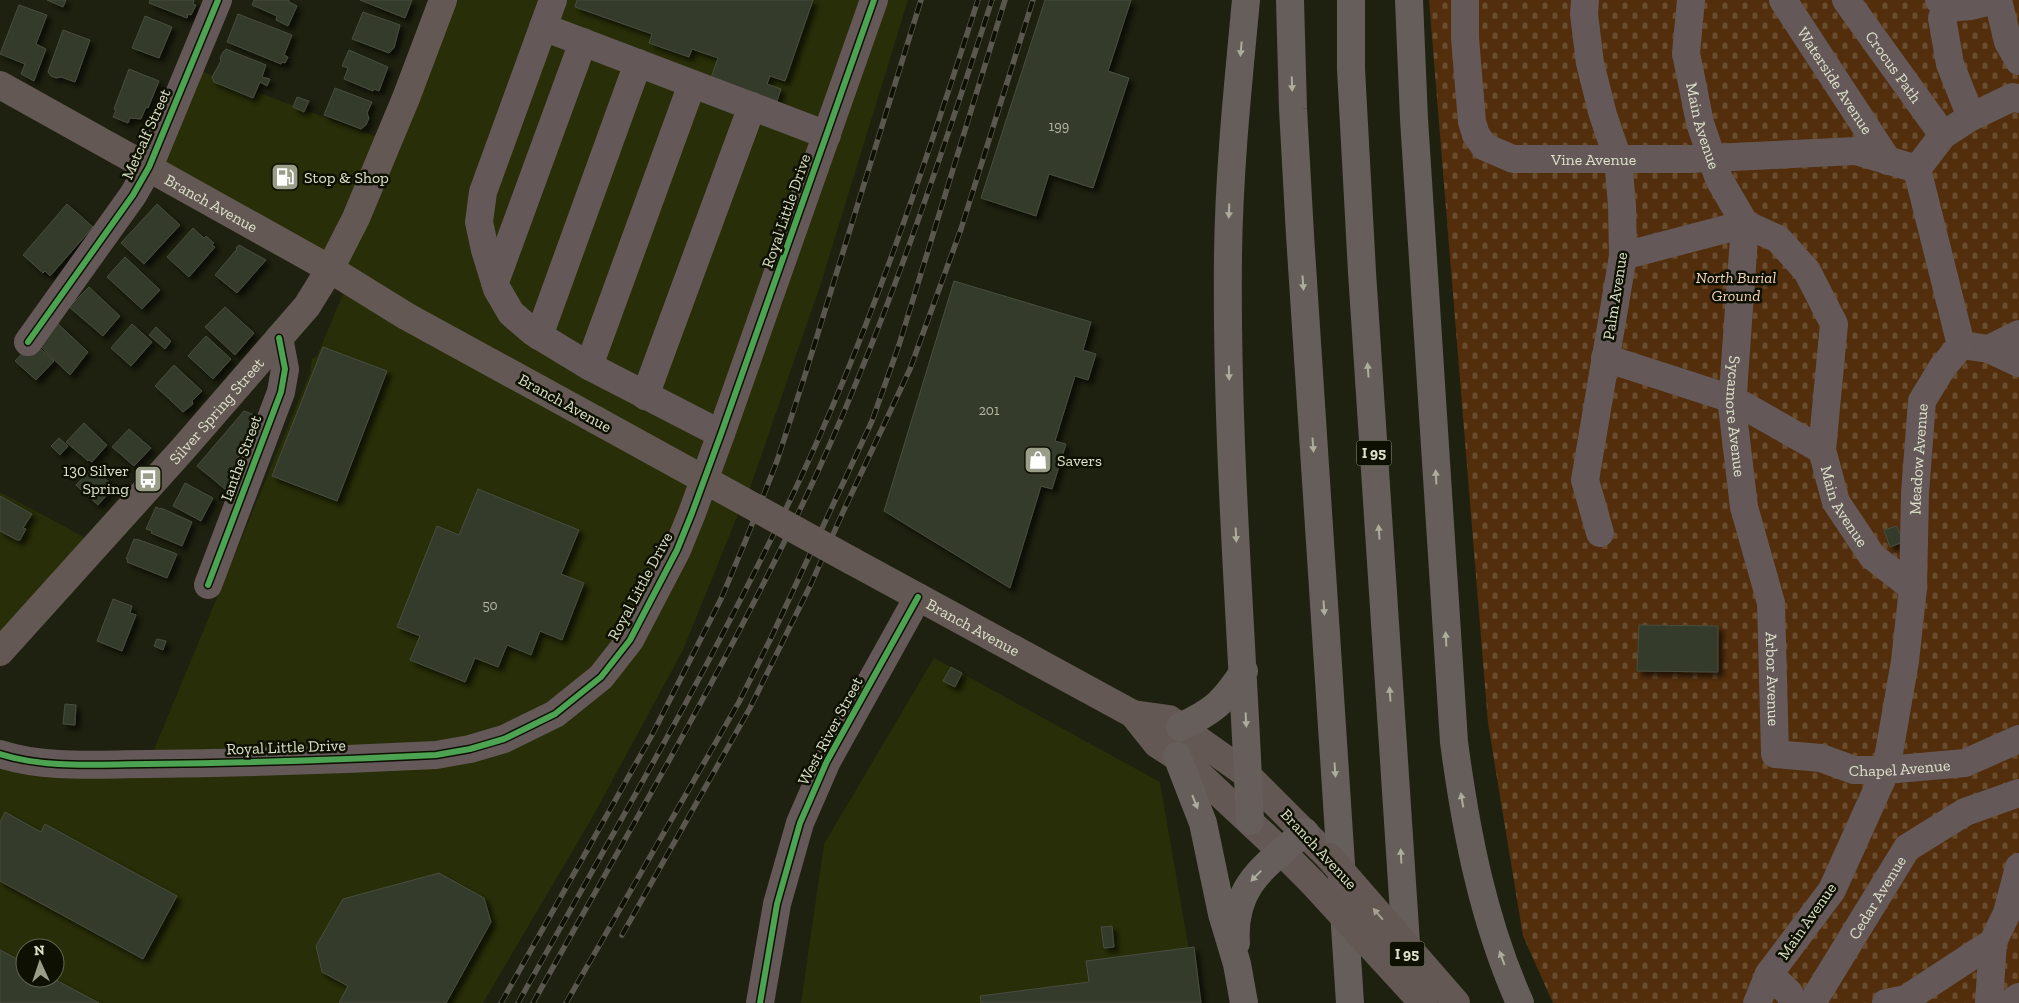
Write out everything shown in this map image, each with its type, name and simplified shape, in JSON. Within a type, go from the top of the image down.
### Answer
[{"type":"highway","points":[[1246,0],[1232,153],[1228,288],[1231,436],[1250,821]]},
{"type":"highway","points":[[1290,0],[1292,101],[1300,235],[1350,1003]]},
{"type":"highway","name":"I 95","points":[[1351,0],[1351,69],[1361,262],[1410,1003]]},
{"type":"highway","points":[[1409,0],[1414,119],[1449,694],[1454,742],[1466,825],[1483,900],[1493,934],[1520,1003]]},
{"type":"highway","points":[[1180,726],[1202,716],[1221,702],[1244,671]]},
{"type":"highway","points":[[1177,756],[1203,822],[1222,914],[1237,964],[1244,1003]]},
{"type":"highway","points":[[1237,964],[1236,924],[1242,897],[1249,883],[1306,832]]},
{"type":"highway","points":[[1403,905],[1421,1003]]},
{"type":"main road","name":"Silver Spring Street","points":[[0,652],[307,306],[330,269],[356,218],[443,0]]},
{"type":"main road","name":"Branch Avenue","points":[[0,85],[330,269],[406,316],[1133,714],[1169,719],[1248,777],[1306,832],[1456,1003]]},
{"type":"main road","name":"Branch Avenue","points":[[1133,714],[1157,744],[1188,764],[1312,882],[1421,1003]]},
{"type":"street","name":"Metcalf Street","points":[[28,342],[133,196],[149,167],[218,0]]},
{"type":"street","points":[[553,0],[483,192],[479,222],[497,289],[511,313],[539,336],[645,396],[722,434]]},
{"type":"street","name":"Royal Little Drive","points":[[0,754],[18,760],[51,764],[202,763],[436,755],[470,749],[504,739],[555,714],[601,678],[630,640],[677,550],[722,434],[874,0]]},
{"type":"street","name":"Vine Avenue","points":[[1465,0],[1465,38],[1472,122],[1476,135],[1485,147],[1513,159],[1712,158],[1856,151],[1917,169]]},
{"type":"street","name":"Palm Avenue","points":[[1585,0],[1584,14],[1590,63],[1618,159],[1622,205],[1623,256],[1585,480],[1600,533]]},
{"type":"street","name":"Main Avenue","points":[[1691,0],[1686,52],[1700,123],[1719,179],[1745,224],[1778,239],[1807,271],[1834,324],[1822,450],[1836,502],[1872,556],[1913,588],[1905,661],[1886,770],[1832,890],[1769,974],[1757,1003]]},
{"type":"street","name":"Waterside Avenue","points":[[1783,0],[1888,160]]},
{"type":"street","name":"Crocus Path","points":[[1846,0],[1943,135]]},
{"type":"street","points":[[1971,117],[1950,64],[1942,18],[1943,4],[1971,6],[1997,0],[2008,42],[2019,62]]},
{"type":"street","points":[[543,27],[827,135]]},
{"type":"street","points":[[495,282],[583,42]]},
{"type":"street","points":[[539,336],[638,64]]},
{"type":"street","points":[[589,366],[692,84]]},
{"type":"street","points":[[2019,99],[2013,97],[1971,117],[1943,135],[1917,169],[1961,345],[1989,349],[2019,363]]},
{"type":"street","points":[[645,396],[752,106]]},
{"type":"street","points":[[1623,256],[1745,224]]},
{"type":"street","name":"Sycamore Avenue","points":[[1745,224],[1732,399],[1744,507],[1771,604]]},
{"type":"street","points":[[1989,349],[2019,334]]},
{"type":"street","name":"Ianthe Street","points":[[208,585],[280,392],[285,369],[279,338]]},
{"type":"street","name":"Meadow Avenue","points":[[1913,588],[1915,493],[1922,401],[1942,368],[1961,345]]},
{"type":"street","points":[[1605,358],[1732,399],[1822,450]]},
{"type":"street","name":"West River Street","points":[[760,1003],[769,941],[777,904],[800,823],[827,761],[918,597]]},
{"type":"street","name":"Arbor Avenue","points":[[1771,604],[1776,754]]},
{"type":"street","name":"Chapel Avenue","points":[[1776,754],[1820,758],[1854,770],[1886,770],[1966,763],[2019,739]]},
{"type":"street","name":"Cedar Avenue","points":[[1812,1003],[1907,848],[1965,812],[2019,793]]},
{"type":"street","points":[[1886,1003],[1906,999],[1994,942],[2013,920],[2019,867]]},
{"type":"street","points":[[1989,1003],[1994,942]]},
{"type":"street","points":[[1769,974],[1789,993],[1794,1003]]},
{"type":"street","points":[[2010,1003],[2019,997]]},
{"type":"shaded area","points":[[445,0],[908,0],[821,283],[747,497],[741,507],[683,650],[592,818],[483,1003],[0,1003],[0,759],[146,769],[310,373],[312,359],[317,356],[347,284],[155,176],[198,70],[385,140]]},
{"type":"shaded area","points":[[0,492],[97,544],[0,660]]},
{"type":"shaded area","points":[[934,658],[1160,782],[1198,1003],[801,1003],[824,844]]},
{"type":"green space","name":"North Burial Ground","points":[[1429,0],[2019,0],[2019,1003],[1553,1003],[1523,936],[1488,723]]},
{"type":"building","points":[[47,0],[66,0],[63,7]]},
{"type":"building","points":[[150,0],[194,0],[193,4],[196,5],[191,15],[188,14],[187,18],[149,3]]},
{"type":"building","points":[[254,0],[289,0],[289,2],[297,6],[288,26],[276,20],[277,16],[252,5]]},
{"type":"building","points":[[360,0],[412,0],[405,18]]},
{"type":"building","points":[[577,0],[813,0],[785,81],[770,76],[767,84],[781,89],[777,101],[711,78],[718,58],[692,49],[689,57],[649,43],[652,34],[575,7]]},
{"type":"building","points":[[1045,0],[1131,0],[1108,71],[1129,78],[1093,188],[1049,174],[1036,216],[981,198]]},
{"type":"building","points":[[19,5],[47,15],[36,44],[46,49],[34,81],[21,74],[25,64],[0,54]]},
{"type":"building","points":[[363,12],[400,25],[394,48],[389,53],[352,39]]},
{"type":"building","points":[[238,14],[292,35],[284,55],[288,57],[285,63],[282,62],[281,64],[227,42]]},
{"type":"building","points":[[145,16],[172,27],[159,58],[132,48]]},
{"type":"building","points":[[63,30],[90,40],[75,82],[61,77],[56,78],[48,72]]},
{"type":"building","points":[[226,49],[266,65],[262,77],[270,79],[267,86],[260,82],[253,98],[214,82],[212,77]]},
{"type":"building","points":[[349,50],[388,67],[379,91],[374,89],[373,91],[344,79],[348,68],[342,66]]},
{"type":"building","points":[[129,69],[159,81],[148,108],[146,107],[141,119],[130,118],[128,123],[113,117],[116,110],[114,109]]},
{"type":"building","points":[[335,88],[372,102],[367,113],[369,118],[366,125],[361,129],[324,115]]},
{"type":"building","points":[[297,97],[309,101],[304,112],[293,107]]},
{"type":"building","points":[[67,204],[93,227],[50,276],[45,271],[43,273],[23,255]]},
{"type":"building","points":[[157,204],[180,225],[144,264],[121,243]]},
{"type":"building","points":[[193,228],[204,238],[206,236],[214,243],[212,245],[215,247],[189,277],[167,257]]},
{"type":"building","points":[[239,245],[266,260],[237,293],[215,275]]},
{"type":"building","points":[[125,257],[160,290],[142,309],[107,277]]},
{"type":"building","points":[[1757,274],[1767,275],[1767,281],[1757,280]]},
{"type":"building","points":[[954,281],[1091,322],[1083,350],[1096,354],[1088,380],[1075,376],[1055,441],[1066,444],[1052,489],[1041,486],[1010,588],[884,511]]},
{"type":"building","points":[[89,287],[120,316],[103,336],[69,307]]},
{"type":"building","points":[[225,307],[254,333],[235,355],[205,327]]},
{"type":"building","points":[[55,321],[88,352],[70,375],[36,342]]},
{"type":"building","points":[[132,324],[152,342],[131,366],[111,348]]},
{"type":"building","points":[[156,327],[171,341],[165,349],[149,335]]},
{"type":"building","points":[[206,336],[231,359],[213,379],[188,356]]},
{"type":"building","points":[[33,342],[54,361],[36,380],[15,361]]},
{"type":"building","points":[[323,347],[387,371],[337,501],[272,476]]},
{"type":"building","points":[[174,365],[202,391],[192,401],[193,404],[183,412],[155,386]]},
{"type":"building","points":[[244,411],[255,415],[226,490],[197,466]]},
{"type":"building","points":[[84,423],[107,445],[92,462],[88,461],[66,442]]},
{"type":"building","points":[[129,429],[151,448],[134,466],[112,447]]},
{"type":"building","points":[[59,438],[68,446],[60,455],[51,446]]},
{"type":"building","points":[[93,467],[114,487],[98,505],[76,485]]},
{"type":"building","points":[[185,483],[213,498],[201,521],[173,506]]},
{"type":"building","points":[[478,489],[579,530],[561,574],[584,583],[562,640],[540,631],[531,655],[507,645],[498,667],[475,658],[465,682],[410,660],[420,636],[397,627],[437,526],[459,535]]},
{"type":"building","points":[[0,496],[32,514],[23,528],[26,529],[20,540],[0,531]]},
{"type":"building","points":[[156,507],[192,522],[182,546],[146,529]]},
{"type":"building","points":[[1897,526],[1903,542],[1890,547],[1884,530]]},
{"type":"building","points":[[134,539],[177,554],[167,578],[127,562],[128,559],[126,559]]},
{"type":"building","points":[[113,599],[132,606],[130,613],[136,615],[122,651],[97,641]]},
{"type":"building","points":[[1639,625],[1718,626],[1718,672],[1637,671]]},
{"type":"building","points":[[157,639],[166,641],[163,650],[154,646]]},
{"type":"building","points":[[951,667],[962,673],[955,687],[943,681]]},
{"type":"building","points":[[65,704],[76,705],[75,725],[63,724]]},
{"type":"building","points":[[5,812],[41,832],[45,824],[177,896],[143,959],[0,881],[0,822]]},
{"type":"building","points":[[439,873],[484,898],[491,922],[446,1003],[339,1003],[348,986],[322,972],[316,946],[343,899]]},
{"type":"building","points":[[1112,926],[1114,947],[1104,948],[1101,927]]},
{"type":"building","points":[[1194,947],[1201,1003],[981,1003],[980,996],[1089,982],[1086,961]]},
{"type":"building","points":[[0,950],[15,958],[15,988],[65,988],[65,985],[99,1003],[0,1003]]},
{"type":"railway","points":[[501,1003],[652,735],[721,599],[745,542],[777,461],[805,375],[921,0]]},
{"type":"railway","points":[[518,1003],[694,687],[761,559],[821,434],[894,250],[978,0]]},
{"type":"railway","points":[[533,1003],[741,627],[774,563],[833,438],[859,377],[929,190],[992,0]]},
{"type":"railway","points":[[566,1003],[739,702],[771,638],[872,421],[899,345],[1005,0]]},
{"type":"railway","points":[[622,935],[750,708],[811,584],[910,369],[961,229],[1033,0]]},
{"type":"cycle path","points":[[28,342],[133,195],[149,167],[218,0]]},
{"type":"cycle path","points":[[0,754],[36,762],[91,765],[328,760],[436,755],[470,749],[504,739],[555,714],[601,677],[630,640],[677,550],[692,513],[874,0]]},
{"type":"cycle path","points":[[208,585],[281,392],[285,369],[279,338]]},
{"type":"cycle path","points":[[760,1003],[777,904],[800,823],[827,761],[918,597]]},
{"type":"place","name":"Stop & Shop","points":[[285,177]]},
{"type":"place","name":"Savers","points":[[1038,460]]},
{"type":"place","name":"130 Silver Spring","points":[[148,479]]}]
